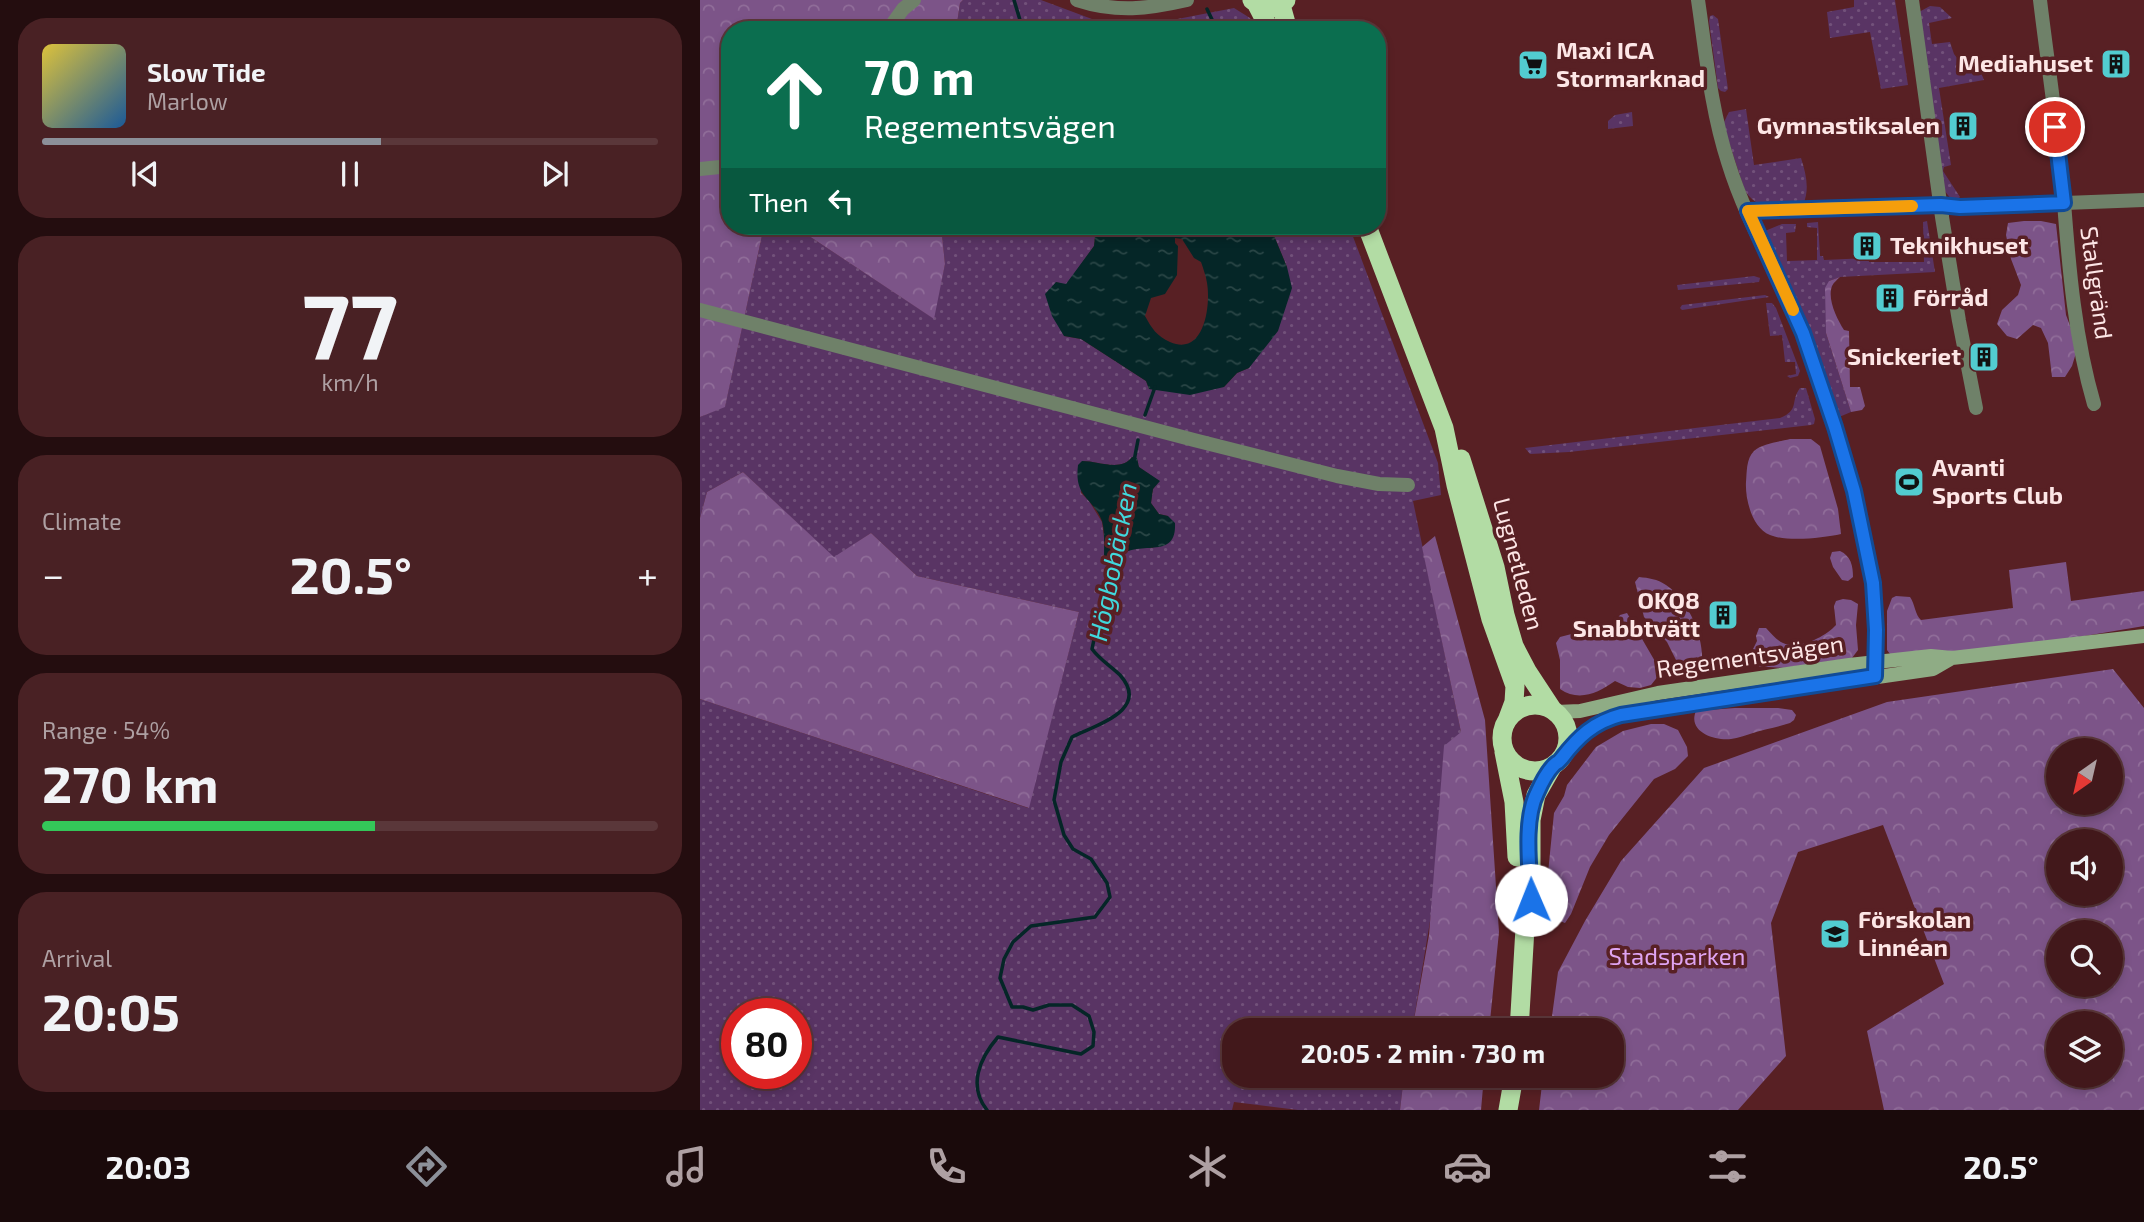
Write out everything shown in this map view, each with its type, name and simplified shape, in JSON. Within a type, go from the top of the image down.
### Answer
[{"type":"highway","points":[[1252,1],[1267,9],[1284,1],[1286,21]]},
{"type":"highway","points":[[1252,1],[1264,21]]},
{"type":"highway","name":"Lugnetleden","points":[[1370,235],[1444,428],[1483,592],[1515,686],[1514,702],[1508,718]]},
{"type":"highway","name":"Lugnetleden","points":[[1444,428],[1466,472],[1495,567],[1514,646],[1527,671],[1554,710]]},
{"type":"highway","points":[[1520,1018],[1525,928],[1531,900],[1529,845],[1533,806],[1536,795],[1552,767],[1566,751],[1568,739],[1563,719],[1554,710],[1537,704],[1516,710],[1508,718],[1501,736],[1514,802],[1520,901],[1525,928]]},
{"type":"highway","points":[[1504,751],[1513,763],[1523,769],[1538,771],[1552,767]]},
{"type":"highway","points":[[1510,1110],[1513,1088]]},
{"type":"main road","name":"Regementsvägen","points":[[1554,710],[1580,711],[1658,693],[1875,669],[1933,668],[1952,659],[2144,636]]},
{"type":"main road","name":"Regementsvägen","points":[[1566,751],[1586,731],[1604,720],[1621,715],[1875,669]]},
{"type":"street","points":[[894,21],[902,9],[914,0]]},
{"type":"street","points":[[1077,0],[1120,10],[1187,0]]},
{"type":"street","points":[[1698,0],[1716,118],[1728,164],[1803,333],[1854,491],[1873,583],[1875,669]]},
{"type":"street","points":[[1912,0],[1959,321],[1976,408]]},
{"type":"street","name":"Stallgränd","points":[[2040,0],[2071,276],[2086,375],[2094,404]]},
{"type":"street","points":[[700,169],[721,167]]},
{"type":"street","points":[[1748,211],[2144,200]]},
{"type":"street","points":[[700,310],[1194,440],[1348,478],[1379,484],[1408,485]]},
{"type":"shaded area","points":[[963,0],[1041,0],[1097,21],[957,21],[960,3]]},
{"type":"shaded area","points":[[1854,0],[1895,0],[1908,85],[1881,89],[1870,32],[1830,38],[1827,12],[1854,7]]},
{"type":"shaded area","points":[[1930,6],[1940,7],[1952,18],[1929,23],[1932,44],[1950,42],[1961,63],[1976,68],[1984,80],[1939,88],[1951,165],[1944,167],[1943,171],[1960,197],[1957,200],[1951,199],[1944,190],[1919,12]]},
{"type":"shaded area","points":[[1234,8],[1252,21],[1167,21]]},
{"type":"shaded area","points":[[1713,15],[1718,19],[1728,89],[1725,92],[1718,88],[1709,21]]},
{"type":"shaded area","points":[[1746,109],[1754,165],[1801,158],[1807,187],[1803,205],[1763,205],[1745,191],[1723,124],[1729,112]]},
{"type":"shaded area","points":[[1632,112],[1633,126],[1608,129],[1608,121],[1615,115]]},
{"type":"shaded area","points":[[1927,221],[1935,272],[1840,277],[1829,281],[1826,333],[1851,412],[1839,417],[1812,336],[1765,231],[1782,224],[1796,224],[1795,232],[1786,233],[1787,261],[1817,260],[1817,228],[1807,227],[1807,223],[1818,222],[1820,256],[1823,256],[1824,260],[1868,258],[1869,262],[1924,262],[1923,222]]},
{"type":"shaded area","points":[[762,235],[808,235],[933,318],[945,264],[942,235],[1095,235],[1094,246],[1066,285],[1056,282],[1064,336],[1081,339],[1146,381],[1149,389],[1164,390],[1224,387],[1237,373],[1249,368],[1287,267],[1274,235],[1352,235],[1438,463],[1441,495],[1413,501],[1461,732],[1414,1018],[1222,1018],[1222,1088],[1403,1088],[1400,1110],[1298,1110],[1234,1102],[1232,1110],[700,1110],[700,699],[1028,808],[1079,612],[917,576],[871,533],[834,558],[743,472],[707,492],[700,518],[700,417],[725,406]],"holes":[[[1132,457],[1137,459],[1139,467],[1159,481],[1153,489],[1151,503],[1159,514],[1168,516],[1153,548],[1132,550],[1113,561],[1104,538],[1102,522],[1081,493],[1082,461],[1116,465]]]},
{"type":"shaded area","points":[[1754,276],[1760,278],[1759,282],[1678,290],[1677,285]]},
{"type":"shaded area","points":[[1765,295],[1769,297],[1682,310],[1680,308],[1682,305]]},
{"type":"shaded area","points":[[1766,303],[1772,303],[1776,308],[1800,371],[1798,376],[1787,376],[1796,374],[1795,362],[1785,362],[1782,335],[1770,336]]},
{"type":"shaded area","points":[[1800,388],[1806,388],[1814,424],[1569,452],[1530,454],[1525,448],[1780,418],[1790,412]]},
{"type":"green space","points":[[700,0],[963,0],[960,3],[957,21],[721,21],[721,235],[762,235],[725,407],[700,417]]},
{"type":"green space","points":[[2024,221],[2056,224],[2066,315],[2074,336],[2076,353],[2065,377],[2052,377],[2048,343],[2041,328],[2033,325],[2017,339],[2007,336],[1997,324],[2002,310],[2018,295],[2021,285],[2011,259],[2006,235],[2008,223]]},
{"type":"green space","points":[[808,235],[942,235],[945,264],[934,319]]},
{"type":"green space","points":[[1840,277],[1832,286],[1832,303],[1844,330],[1849,331],[1850,387],[1860,387],[1865,406],[1862,410],[1851,412],[1826,333],[1825,288],[1829,281]]},
{"type":"green space","points":[[1790,439],[1811,439],[1820,446],[1838,509],[1841,534],[1805,539],[1777,537],[1764,531],[1754,520],[1746,489],[1750,458],[1754,451],[1762,446]]},
{"type":"green space","points":[[743,472],[834,557],[871,533],[917,576],[1079,612],[1029,808],[700,699],[700,518],[707,492]]},
{"type":"green space","points":[[1435,536],[1485,720],[1499,932],[1490,1018],[1414,1018],[1429,935],[1444,746],[1461,732],[1422,547]]},
{"type":"green space","points":[[1840,551],[1852,565],[1853,577],[1848,581],[1842,580],[1830,558],[1832,552]]},
{"type":"green space","points":[[2066,562],[2071,601],[2144,591],[2144,626],[1935,658],[1890,654],[1887,650],[1887,611],[1892,598],[1896,596],[1910,597],[1921,620],[2013,608],[2009,570]]},
{"type":"green space","points":[[1639,577],[1666,585],[1684,603],[1691,615],[1697,628],[1702,656],[1698,680],[1685,678],[1667,642],[1644,617],[1635,582]]},
{"type":"green space","points":[[1843,599],[1858,604],[1858,650],[1852,658],[1784,668],[1754,666],[1750,655],[1757,641],[1759,628],[1766,628],[1783,643],[1804,644],[1825,634],[1836,625],[1834,606],[1836,601]]},
{"type":"green space","points":[[1627,613],[1656,663],[1659,675],[1651,685],[1628,687],[1615,681],[1595,692],[1581,695],[1560,689],[1560,660],[1556,643],[1560,637],[1614,623],[1620,615]]},
{"type":"green space","name":"Stadsparken","points":[[2113,669],[2144,708],[2144,1110],[1884,1110],[1867,1031],[1944,984],[1883,825],[1798,852],[1771,923],[1786,1056],[1738,1110],[1539,1110],[1542,1088],[1624,1088],[1624,1018],[1552,1018],[1558,972],[1621,861],[1704,768],[1887,702]]},
{"type":"green space","points":[[1778,708],[1792,710],[1796,715],[1790,723],[1731,739],[1711,737],[1695,725],[1696,711]]},
{"type":"green space","points":[[1651,724],[1664,724],[1678,730],[1687,747],[1688,756],[1675,769],[1654,779],[1609,835],[1590,867],[1571,914],[1565,923],[1557,920],[1550,903],[1548,873],[1554,813],[1567,785],[1596,747],[1623,731]]},
{"type":"green space","points":[[1403,1088],[1483,1088],[1481,1110],[1400,1110]]},
{"type":"water","points":[[1095,235],[1274,235],[1287,267],[1292,288],[1278,331],[1249,368],[1237,373],[1224,387],[1190,395],[1149,389],[1146,381],[1081,339],[1064,336],[1052,316],[1045,294],[1056,282],[1066,284],[1094,246]],"holes":[[[1175,238],[1182,239],[1194,258],[1201,262],[1206,278],[1208,304],[1198,336],[1182,345],[1162,337],[1145,316],[1151,298],[1165,294],[1177,275],[1178,246]]]},
{"type":"water","points":[[1132,457],[1137,458],[1139,467],[1160,481],[1153,489],[1151,503],[1159,514],[1168,516],[1175,523],[1174,535],[1169,543],[1162,546],[1132,550],[1113,561],[1104,556],[1102,521],[1081,491],[1077,476],[1078,465],[1082,461],[1116,465]]},
{"type":"waterway","points":[[1014,0],[1020,21]]},
{"type":"waterway","name":"Högbobäcken","points":[[1207,9],[1213,21]]},
{"type":"waterway","name":"Högbobäcken","points":[[1145,415],[1155,387]]},
{"type":"waterway","name":"Högbobäcken","points":[[1134,461],[1138,440]]},
{"type":"waterway","name":"Högbobäcken","points":[[987,1110],[978,1092],[978,1073],[981,1063],[998,1037],[1081,1054],[1093,1046],[1094,1032],[1089,1016],[1072,1005],[1049,1005],[1033,1010],[1012,1007],[1000,978],[1004,959],[1013,942],[1031,926],[1095,917],[1110,897],[1107,883],[1091,859],[1073,849],[1064,835],[1054,800],[1061,762],[1072,737],[1117,715],[1129,698],[1128,687],[1120,675],[1092,649],[1111,557]]},
{"type":"slow traffic","points":[[1793,310],[1748,211],[1912,206]]},
{"type":"place","name":"Mediahuset","points":[[2116,64]]},
{"type":"place","name":"Maxi ICA Stormarknad","points":[[1533,65]]},
{"type":"place","name":"Gymnastiksalen","points":[[1963,126]]},
{"type":"place","name":"Teknikhuset","points":[[1867,246]]},
{"type":"place","name":"Förråd","points":[[1890,298]]},
{"type":"place","name":"Snickeriet","points":[[1984,357]]},
{"type":"place","name":"Avanti Sports Club","points":[[1909,482]]},
{"type":"place","name":"OKQ8 Snabbtvätt","points":[[1723,615]]},
{"type":"place","name":"Förskolan Linnéan","points":[[1835,934]]},
{"type":"route","points":[[1531,900],[1529,845],[1536,795],[1552,767],[1581,735],[1593,726],[1621,715],[1875,676],[1873,583],[1854,491],[1803,333],[1748,211],[2064,203],[2055,127]]}]
